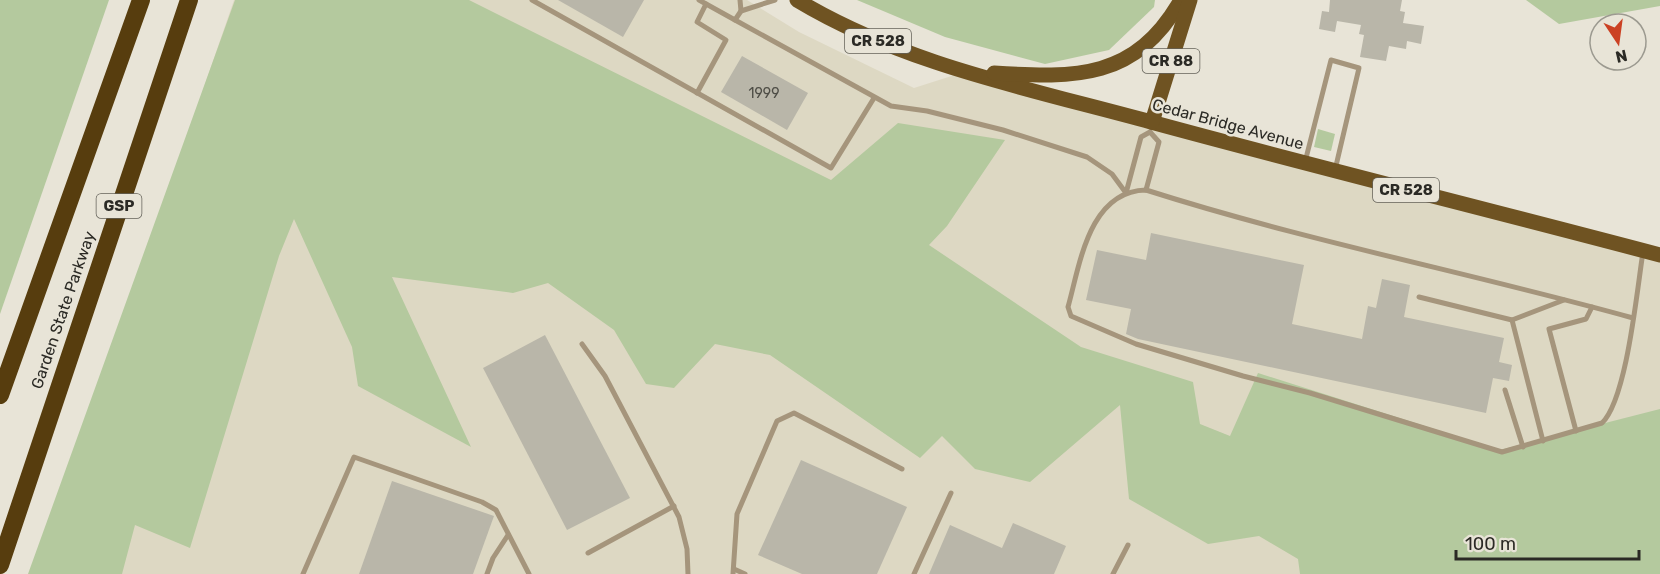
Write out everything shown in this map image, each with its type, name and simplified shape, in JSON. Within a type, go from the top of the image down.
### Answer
[{"type":"highway","name":"Garden State Parkway","points":[[0,395],[141,0]]},
{"type":"highway","name":"Garden State Parkway","points":[[0,565],[189,0]]},
{"type":"main road","name":"Cedar Bridge Avenue","points":[[797,0],[884,45],[964,72],[1151,127],[1334,171],[1660,255]]},
{"type":"main road","points":[[964,72],[1071,76],[1101,70],[1118,63],[1140,48],[1170,19],[1181,0]]},
{"type":"main road","name":"CR 88","points":[[1151,127],[1191,0]]},
{"type":"lane","points":[[532,0],[831,168],[874,98]]},
{"type":"lane","points":[[699,0],[891,106],[938,114],[1068,149],[1087,157],[1112,174],[1126,193]]},
{"type":"lane","points":[[740,0],[741,11]]},
{"type":"lane","points":[[735,20],[741,11],[776,0]]},
{"type":"lane","points":[[697,93],[726,40],[697,22],[706,4]]},
{"type":"lane","points":[[1305,164],[1331,60],[1359,68],[1334,171]]},
{"type":"lane","points":[[1126,193],[1141,136],[1151,127],[1159,142],[1146,190]]},
{"type":"lane","points":[[1633,318],[1330,243],[1146,190],[1126,193],[1104,210],[1087,242],[1068,307],[1071,316],[1136,344],[1310,393],[1502,452],[1602,423],[1608,417],[1617,397],[1633,318],[1644,250]]},
{"type":"lane","points":[[1419,297],[1512,320],[1565,300]]},
{"type":"lane","points":[[1576,431],[1549,329],[1586,319],[1592,307]]},
{"type":"lane","points":[[1512,320],[1543,441]]},
{"type":"lane","points":[[582,344],[605,376],[674,506],[687,549],[688,574]]},
{"type":"lane","points":[[1505,390],[1523,447]]},
{"type":"lane","points":[[745,574],[734,571],[737,514],[777,421],[785,415],[794,413],[902,470]]},
{"type":"lane","points":[[303,574],[354,457],[482,502],[496,510],[529,574]]},
{"type":"lane","points":[[914,574],[951,493]]},
{"type":"lane","points":[[588,553],[674,506]]},
{"type":"lane","points":[[487,574],[493,558],[508,536]]},
{"type":"lane","points":[[1113,574],[1128,545]]},
{"type":"shaded area","points":[[234,0],[747,0],[799,32],[914,88],[964,72],[1660,256],[1660,574],[36,574]]},
{"type":"green space","points":[[0,0],[109,0],[0,314]]},
{"type":"green space","points":[[235,0],[469,0],[831,180],[898,123],[1005,140],[947,226],[929,245],[1081,347],[1193,382],[1200,424],[1230,436],[1258,373],[1500,450],[1660,409],[1660,574],[1300,574],[1298,559],[1259,536],[1208,544],[1129,499],[1120,405],[1030,482],[975,469],[942,436],[920,458],[770,355],[715,344],[674,388],[646,384],[614,330],[548,283],[513,293],[392,277],[471,447],[358,386],[352,347],[294,219],[279,256],[190,548],[135,525],[122,574],[28,574]]},
{"type":"green space","points":[[857,0],[1155,0],[1154,7],[1109,50],[1045,64],[945,37]]},
{"type":"green space","points":[[1526,0],[1660,0],[1660,6],[1626,12],[1588,12],[1588,19],[1559,24]]},
{"type":"green space","points":[[1318,129],[1335,134],[1331,151],[1314,147]]},
{"type":"building","points":[[558,0],[644,0],[623,37]]},
{"type":"building","points":[[1330,0],[1402,0],[1400,11],[1405,12],[1403,23],[1424,26],[1421,44],[1407,41],[1406,49],[1389,46],[1386,61],[1360,57],[1364,35],[1359,34],[1361,25],[1337,21],[1335,32],[1319,29],[1322,11],[1329,12]]},
{"type":"building","points":[[742,56],[808,93],[787,130],[721,92]]},
{"type":"building","points":[[1151,233],[1304,265],[1292,324],[1362,339],[1368,306],[1376,308],[1382,279],[1410,285],[1404,317],[1504,338],[1499,362],[1512,365],[1509,381],[1493,378],[1486,413],[1138,339],[1126,334],[1131,309],[1086,300],[1097,250],[1146,260]]},
{"type":"building","points":[[545,335],[630,498],[567,530],[483,368]]},
{"type":"building","points":[[801,460],[907,507],[877,574],[802,574],[758,555]]},
{"type":"building","points":[[392,481],[494,516],[473,574],[359,574]]},
{"type":"building","points":[[1013,523],[1066,546],[1054,574],[929,574],[950,525],[1002,548]]}]
